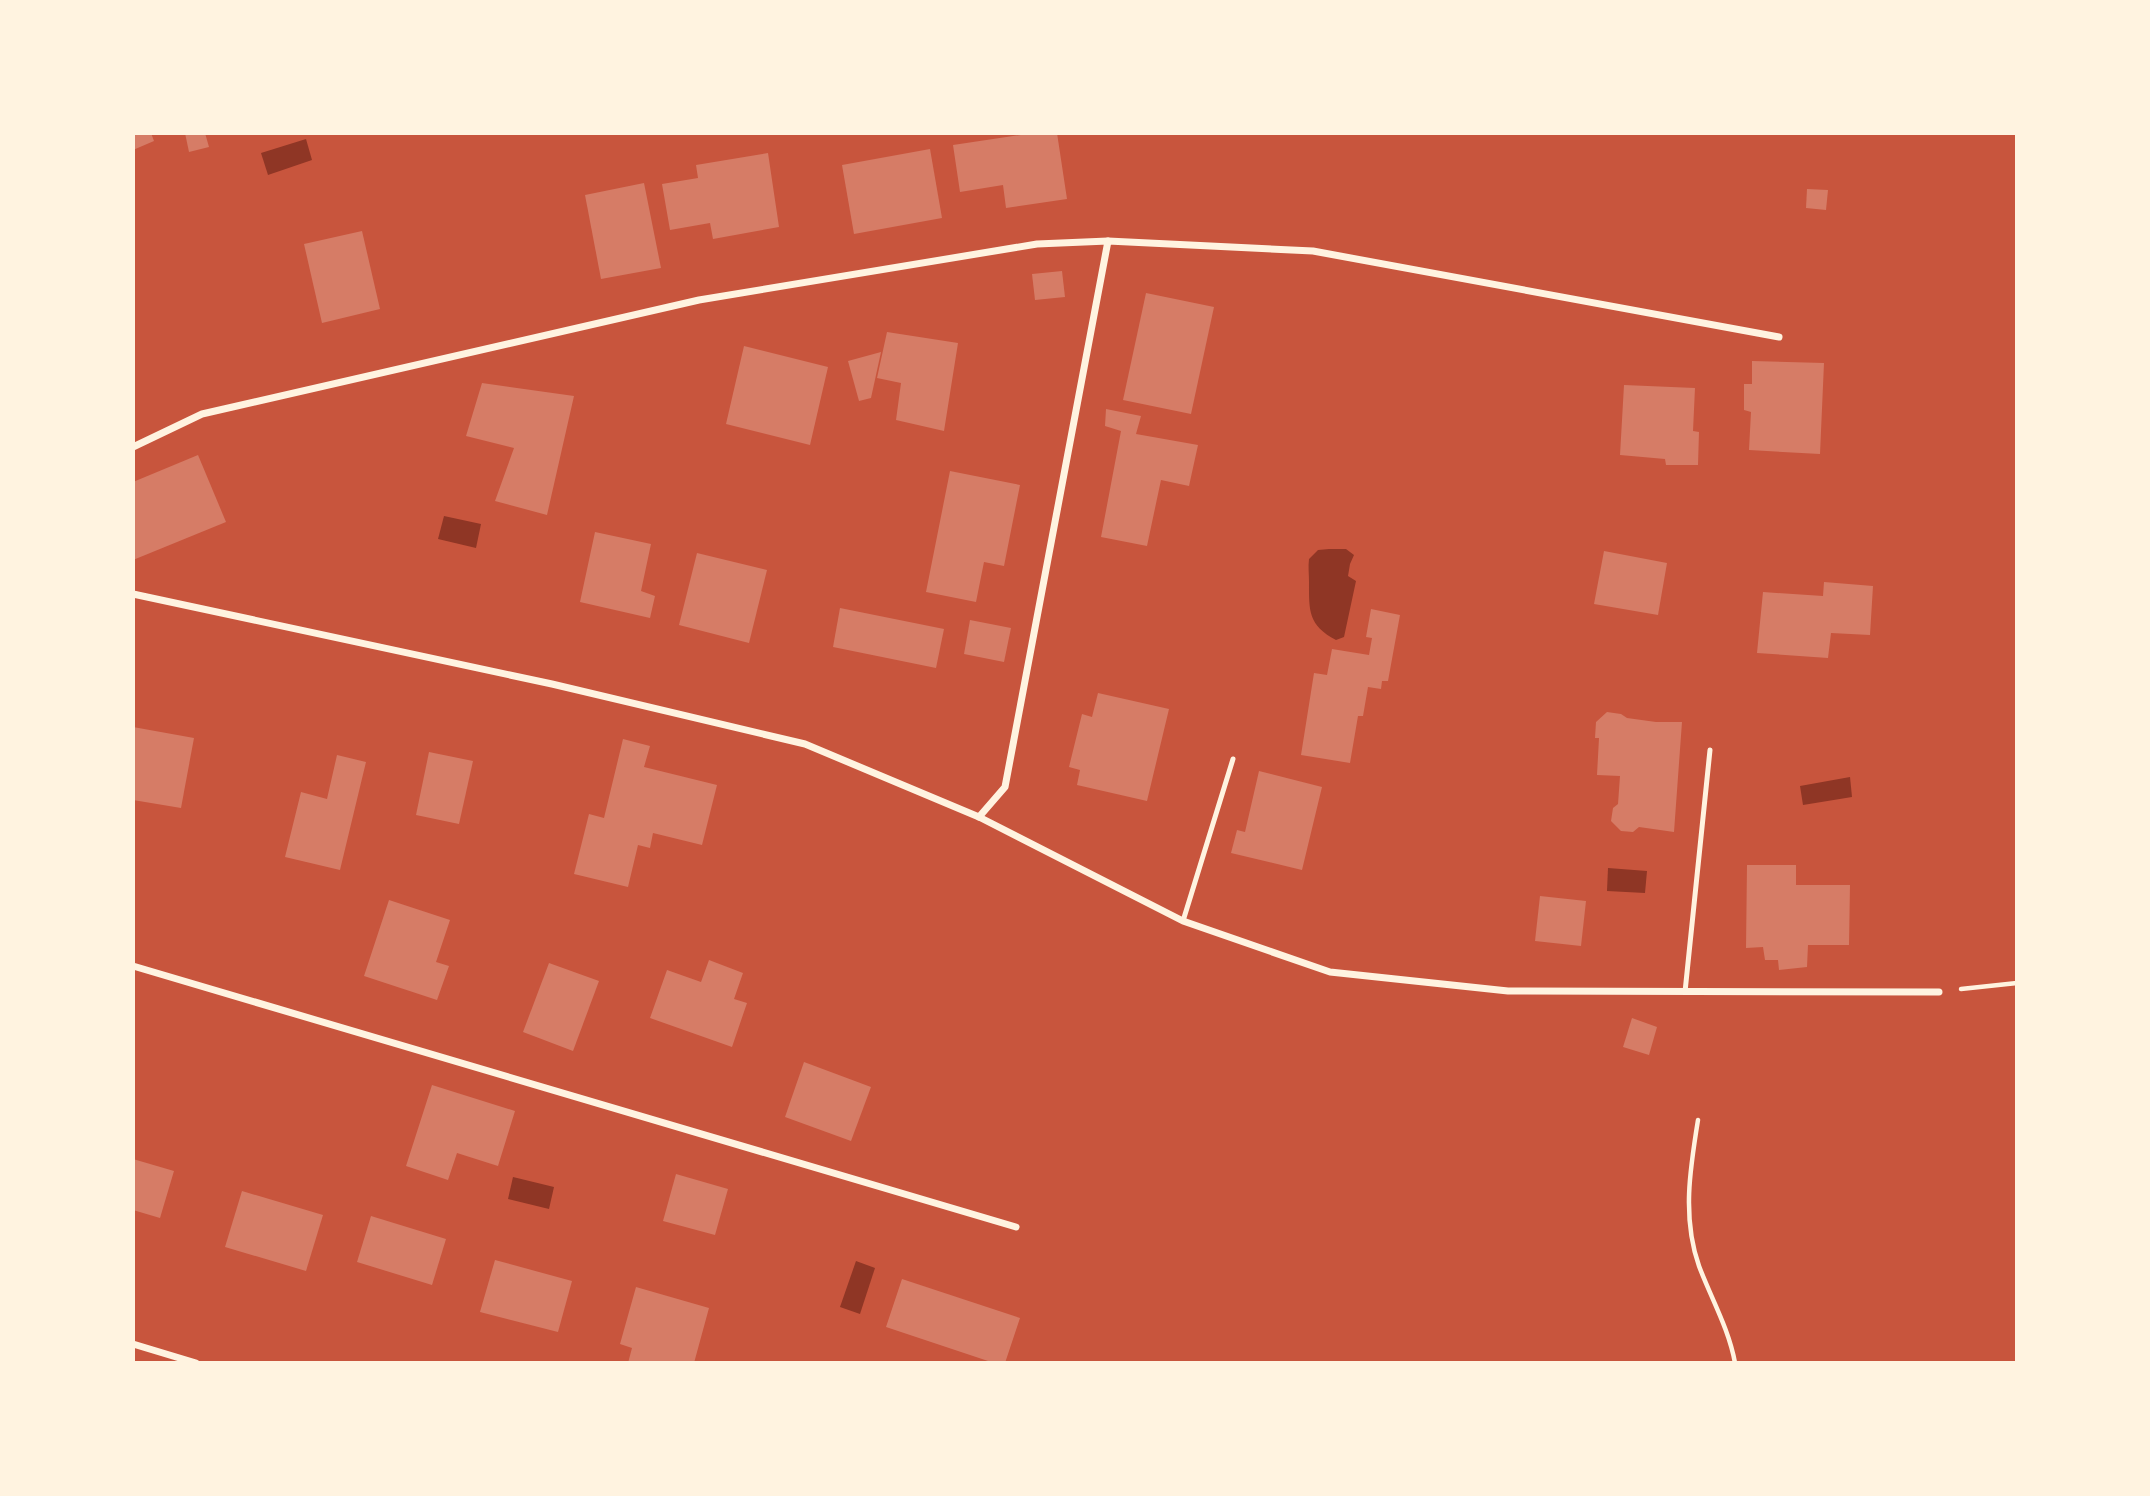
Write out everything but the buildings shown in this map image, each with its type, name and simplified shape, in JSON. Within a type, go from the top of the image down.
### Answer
[{"type":"street","points":[[133,447],[202,414],[699,300],[1037,244],[1108,241],[1313,251],[1779,337]]},
{"type":"street","points":[[979,817],[1005,787],[1108,241]]},
{"type":"street","points":[[133,594],[552,684],[805,744],[979,817],[1183,921],[1330,972],[1508,991],[1939,992]]},
{"type":"street","points":[[133,966],[1016,1227]]},
{"type":"street","points":[[133,1344],[196,1363]]},
{"type":"lane","points":[[1685,992],[1710,750]]},
{"type":"lane","points":[[1183,921],[1233,759]]},
{"type":"path","points":[[1939,992],[2017,983]]},
{"type":"path","points":[[1698,1121],[1688,1196],[1693,1244],[1732,1345],[1735,1363]]},
{"type":"shaded area","points":[[306,139],[312,160],[268,175],[261,153]]},
{"type":"shaded area","points":[[444,516],[481,524],[476,548],[438,539]]},
{"type":"shaded area","points":[[1346,549],[1354,555],[1348,576],[1356,581],[1344,637],[1336,640],[1315,623],[1309,601],[1309,559],[1318,550]]},
{"type":"shaded area","points":[[1850,777],[1852,797],[1803,805],[1800,786]]},
{"type":"shaded area","points":[[1608,868],[1647,871],[1645,893],[1607,891]]},
{"type":"shaded area","points":[[513,1177],[554,1187],[549,1209],[508,1199]]},
{"type":"shaded area","points":[[856,1261],[875,1268],[860,1314],[840,1307]]}]
